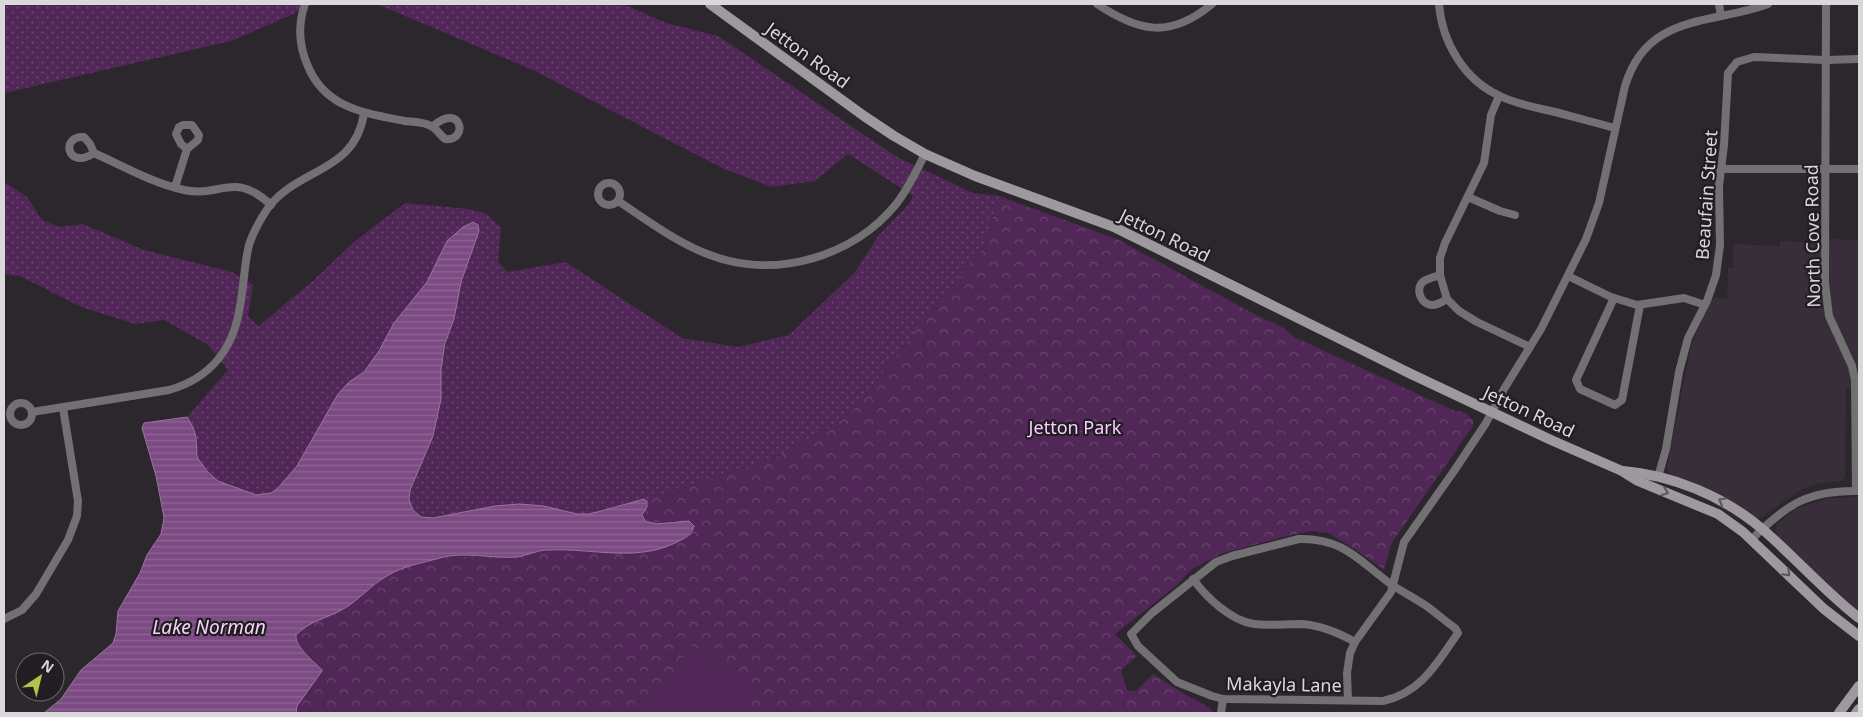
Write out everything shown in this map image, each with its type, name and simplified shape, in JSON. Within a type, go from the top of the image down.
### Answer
[{"type":"street","points":[[305,4],[300,34],[302,47],[309,69],[327,94],[351,109],[364,113],[433,126]]},
{"type":"street","name":"Jetton Road","points":[[710,4],[864,116],[925,154],[975,176],[1114,227],[1491,412],[1622,471],[1638,481],[1718,514],[1752,539],[1824,609],[1859,636]]},
{"type":"street","points":[[1097,4],[1128,22],[1146,28],[1175,25],[1212,4]]},
{"type":"street","points":[[1439,4],[1443,27],[1455,55],[1476,81],[1500,96],[1523,105],[1615,128]]},
{"type":"street","points":[[1719,4],[1721,16]]},
{"type":"street","points":[[1348,700],[1348,662],[1355,642],[1391,592],[1404,542],[1486,423],[1550,312],[1586,239],[1599,203],[1628,74],[1644,50],[1662,34],[1675,27],[1688,22],[1740,13],[1768,4]]},
{"type":"street","name":"North Cove Road","points":[[1826,4],[1825,60],[1827,75],[1824,262],[1827,309],[1852,366],[1855,380],[1857,491]]},
{"type":"street","name":"Beaufain Street","points":[[1658,477],[1666,449],[1685,346],[1705,306],[1716,275],[1720,245],[1720,169],[1728,73],[1737,62],[1754,57],[1825,60],[1859,59]]},
{"type":"street","points":[[1500,96],[1491,115],[1484,163],[1445,243],[1440,258],[1440,275],[1447,298],[1465,316],[1530,347]]},
{"type":"street","points":[[32,412],[181,387],[195,380],[214,364],[234,335],[241,305],[250,243],[265,212],[286,190],[300,180],[329,166],[346,152],[360,131],[364,113]]},
{"type":"street","points":[[175,187],[187,149]]},
{"type":"street","points":[[94,153],[175,187],[196,191],[240,186],[258,194],[271,205]]},
{"type":"street","points":[[618,201],[661,229],[711,256],[754,264],[782,265],[820,256],[856,239],[871,229],[898,202],[925,154]]},
{"type":"street","points":[[1720,169],[1859,169]]},
{"type":"street","points":[[1468,197],[1500,211],[1515,215]]},
{"type":"street","points":[[1440,275],[1421,284],[1419,294],[1424,303],[1429,305],[1435,305],[1447,298]]},
{"type":"street","points":[[1568,276],[1614,298],[1637,305],[1684,298],[1705,306]]},
{"type":"street","points":[[1614,298],[1576,380],[1580,389],[1615,405],[1622,400],[1640,305]]},
{"type":"street","points":[[4,618],[22,610],[36,594],[65,546],[77,516],[78,502],[63,408]]},
{"type":"street","name":"Jetton Road","points":[[1622,471],[1641,472],[1700,490],[1732,506],[1762,529],[1825,590],[1859,618]]},
{"type":"street","points":[[1752,539],[1781,512],[1802,500],[1824,493],[1857,491]]},
{"type":"street","name":"Makayla Lane","points":[[1299,539],[1316,539],[1349,551],[1392,585],[1425,606],[1455,628],[1458,633],[1426,678],[1407,693],[1383,701],[1223,699],[1188,688],[1177,682],[1138,646],[1131,634],[1152,613],[1216,562],[1232,556],[1299,539]]},
{"type":"street","points":[[1193,580],[1202,592],[1216,604],[1232,615],[1253,624],[1303,624],[1335,632],[1355,642]]},
{"type":"street","points":[[1839,713],[1859,686]]},
{"type":"street","points":[[1221,713],[1223,699]]},
{"type":"street","points":[[1856,713],[1859,709]]},
{"type":"shaded area","points":[[1830,239],[1859,240],[1859,390],[1846,389],[1845,477],[1842,481],[1821,483],[1802,489],[1759,519],[1705,488],[1670,475],[1668,471],[1667,467],[1691,346],[1714,297],[1727,299],[1728,268],[1733,268],[1733,244],[1780,246],[1780,241],[1816,242]]},
{"type":"shaded area","points":[[1859,497],[1859,611],[1780,540],[1775,532],[1777,525],[1795,509],[1829,498]]},
{"type":"green space","points":[[4,4],[313,4],[231,41],[4,93]]},
{"type":"green space","points":[[377,4],[624,4],[666,23],[718,36],[897,157],[973,193],[999,196],[984,248],[943,296],[849,416],[781,455],[647,501],[644,499],[590,514],[577,514],[519,504],[495,506],[433,518],[421,517],[413,510],[409,500],[410,490],[433,436],[441,399],[441,369],[447,336],[454,319],[461,282],[479,231],[473,222],[447,241],[427,282],[394,323],[379,351],[364,372],[349,382],[338,394],[297,466],[278,488],[271,493],[256,495],[218,481],[207,471],[197,457],[196,437],[187,417],[228,370],[208,345],[164,320],[135,324],[81,307],[20,276],[4,274],[4,182],[27,197],[42,220],[59,227],[83,224],[144,250],[232,272],[253,285],[248,316],[259,326],[315,279],[355,241],[405,203],[470,209],[487,214],[501,228],[498,261],[507,272],[566,262],[682,338],[738,347],[789,335],[856,271],[878,236],[909,204],[913,196],[848,154],[815,181],[772,187],[724,169],[533,70]]},
{"type":"green space","name":"Jetton Park","points":[[999,196],[1117,239],[1256,315],[1284,328],[1294,337],[1453,410],[1466,413],[1473,420],[1473,426],[1391,544],[1384,570],[1328,533],[1311,531],[1283,537],[1220,554],[1191,570],[1176,586],[1115,634],[1137,656],[1121,670],[1127,690],[1136,691],[1153,674],[1210,708],[1213,713],[296,713],[297,706],[310,688],[314,660],[300,646],[296,635],[314,621],[344,609],[386,576],[422,562],[454,556],[496,557],[527,555],[549,550],[616,553],[659,549],[676,521],[656,524],[645,521],[642,515],[647,507],[647,501],[781,455],[849,416],[943,296],[984,248]]},
{"type":"green space","points":[[691,645],[758,690],[742,713],[644,713]]},
{"type":"water","name":"Lake Norman","points":[[473,222],[478,225],[479,231],[461,282],[454,319],[445,343],[441,369],[441,399],[433,436],[410,490],[409,500],[413,510],[421,517],[433,518],[495,506],[519,504],[544,506],[577,514],[590,514],[644,499],[647,501],[647,507],[642,515],[645,521],[656,524],[689,521],[694,526],[687,537],[664,548],[632,553],[549,550],[516,557],[458,555],[406,567],[381,580],[345,608],[314,622],[296,635],[299,645],[322,671],[297,706],[296,713],[44,713],[57,702],[65,702],[65,693],[81,670],[113,643],[116,634],[118,611],[140,573],[147,555],[161,534],[164,518],[156,476],[142,428],[144,423],[187,417],[196,437],[197,457],[207,471],[218,481],[256,495],[271,493],[278,488],[297,466],[338,394],[349,382],[364,372],[379,351],[394,323],[427,282],[447,241],[463,227]]}]
